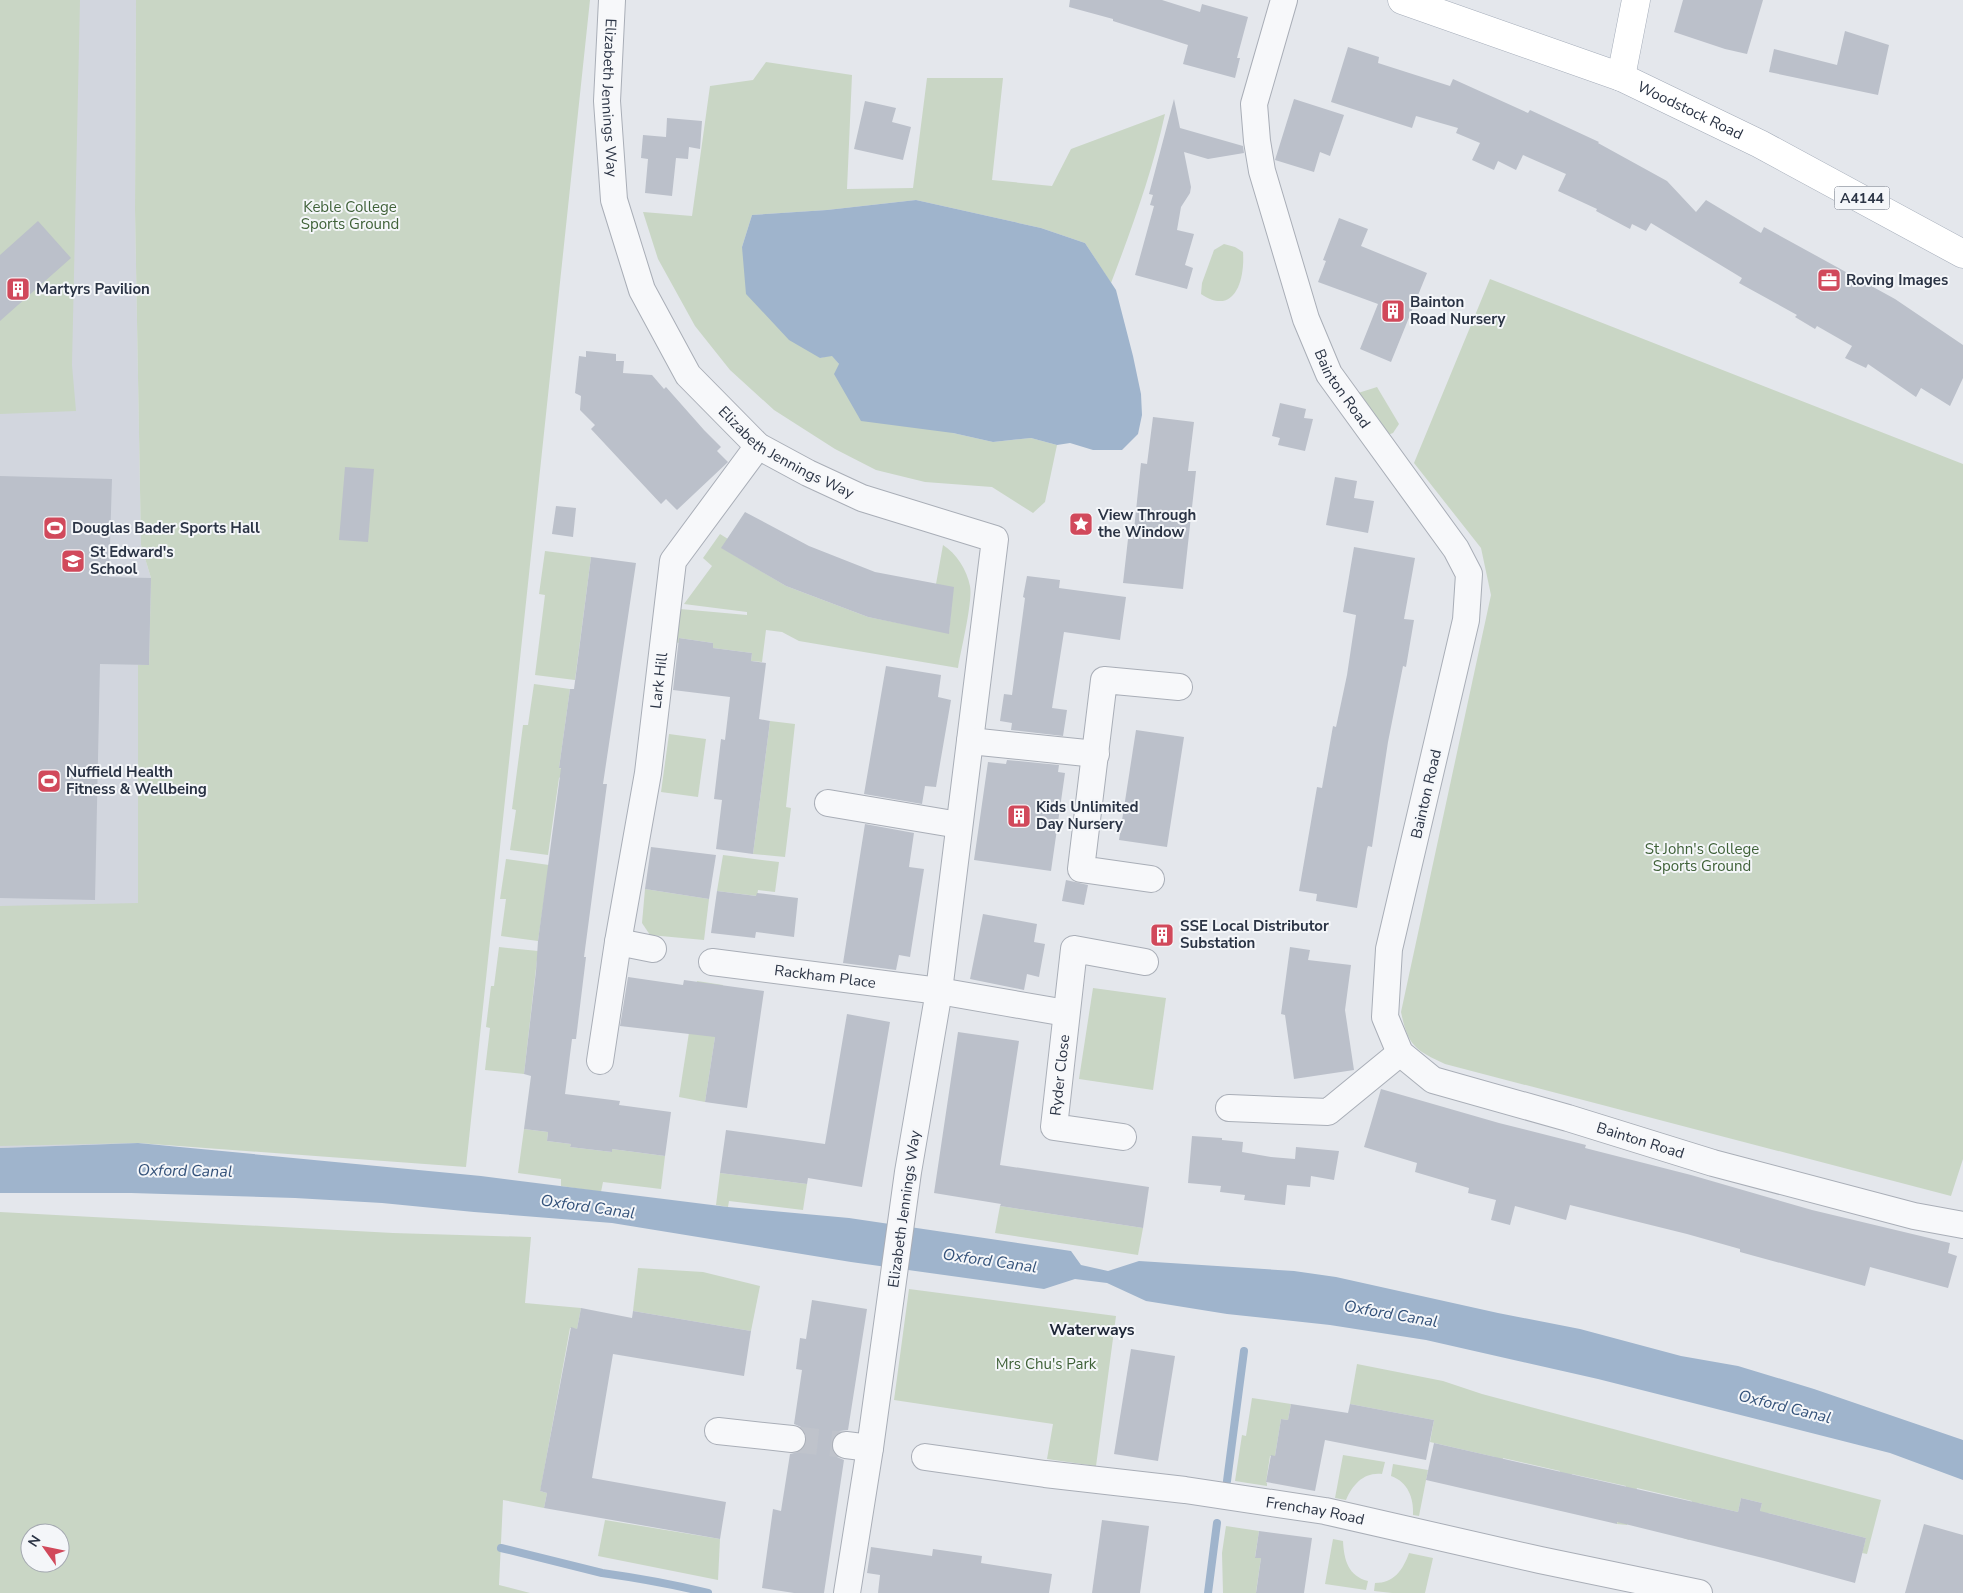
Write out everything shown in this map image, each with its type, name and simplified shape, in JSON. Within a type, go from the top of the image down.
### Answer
[{"type":"main road","name":"Woodstock Road","points":[[1402,0],[1621,77],[1760,144],[1963,254]]},
{"type":"main road","points":[[1621,77],[1636,0]]},
{"type":"street","name":"Elizabeth Jennings Way","points":[[612,0],[607,101],[614,200],[642,290],[688,375],[758,446],[808,473],[862,498],[995,538],[939,991],[908,1172],[886,1329],[858,1447],[847,1593]]},
{"type":"street","name":"Bainton Road","points":[[1284,0],[1254,104],[1262,171],[1306,319],[1329,374],[1456,549],[1468,574],[1466,620],[1389,949],[1385,1018],[1400,1053],[1433,1080],[1568,1118],[1713,1163],[1914,1216],[1963,1225]]},
{"type":"street","name":"Lark Hill","points":[[600,1061],[618,942],[648,773],[673,561],[758,446]]},
{"type":"street","points":[[1151,879],[1081,869],[1104,680],[1179,687]]},
{"type":"street","points":[[970,741],[1096,754]]},
{"type":"street","points":[[828,803],[959,825]]},
{"type":"street","points":[[618,942],[653,949]]},
{"type":"street","name":"Ryder Close","points":[[1123,1137],[1054,1127],[1074,949],[1145,962]]},
{"type":"street","name":"Rackham Place","points":[[712,962],[939,991]]},
{"type":"street","name":"Ryder Close","points":[[939,991],[1066,1012]]},
{"type":"street","points":[[1229,1108],[1328,1112],[1400,1053]]},
{"type":"street","points":[[718,1431],[792,1439]]},
{"type":"street","name":"Frenchay Road","points":[[925,1457],[1324,1511],[1540,1560],[1699,1593]]},
{"type":"shaded area","name":"St Edward's School","points":[[0,0],[136,0],[135,210],[141,545],[151,578],[149,665],[138,665],[138,1143],[0,1148]]},
{"type":"green space","points":[[0,0],[80,0],[72,365],[76,411],[0,414]]},
{"type":"green space","name":"Keble College Sports Ground","points":[[136,0],[590,0],[466,1167],[138,1143],[0,1146],[0,906],[138,903],[138,665],[149,665],[151,578],[141,545],[135,210]]},
{"type":"green space","points":[[766,62],[852,75],[847,189],[913,188],[927,78],[1003,78],[992,180],[1052,186],[1071,149],[1165,114],[1141,200],[1111,283],[1085,243],[1041,228],[916,200],[827,210],[752,215],[742,247],[820,358],[832,355],[839,364],[953,433],[993,442],[1031,438],[1057,445],[1045,502],[1033,513],[992,487],[925,482],[876,470],[835,449],[774,410],[730,370],[695,326],[658,259],[643,212],[692,216],[710,86],[753,80]]},
{"type":"green space","points":[[1224,244],[1235,247],[1243,252],[1242,273],[1236,292],[1230,298],[1222,301],[1213,300],[1201,294],[1202,283],[1214,250]]},
{"type":"green space","name":"St John's College Sports Ground","points":[[1490,279],[1963,464],[1963,1159],[1951,1196],[1445,1064],[1426,1055],[1414,1046],[1410,1040],[1401,1012],[1491,595],[1481,548],[1414,463]]},
{"type":"green space","points":[[1377,387],[1399,424],[1393,433],[1385,436],[1355,394]]},
{"type":"green space","points":[[720,534],[728,539],[722,548],[786,586],[868,617],[949,633],[953,588],[936,584],[943,545],[960,562],[970,586],[968,614],[958,668],[799,641],[782,632],[766,630],[762,662],[751,661],[752,653],[713,648],[713,643],[679,638],[679,643],[675,642],[680,609],[747,615],[747,612],[684,604],[712,566],[703,558]]},
{"type":"green space","points":[[545,551],[591,557],[575,680],[535,675],[545,595],[539,594]]},
{"type":"green space","points":[[534,684],[570,689],[559,768],[569,770],[559,778],[548,855],[510,850],[516,810],[512,809],[523,725],[528,725]]},
{"type":"green space","points":[[770,721],[795,724],[786,807],[791,808],[785,857],[753,854]]},
{"type":"green space","points":[[669,734],[706,739],[698,797],[661,792]]},
{"type":"green space","points":[[723,855],[779,862],[775,892],[758,890],[757,896],[717,891]]},
{"type":"green space","points":[[506,859],[549,865],[538,941],[501,936],[506,899],[500,899]]},
{"type":"green space","points":[[645,889],[709,899],[704,940],[650,935],[642,923]]},
{"type":"green space","points":[[499,947],[538,951],[524,1074],[485,1070],[490,1028],[486,1027],[491,986],[494,986]]},
{"type":"green space","points":[[697,981],[723,985],[705,1102],[679,1097]]},
{"type":"green space","points":[[1093,988],[1166,998],[1153,1090],[1079,1079]]},
{"type":"green space","points":[[524,1129],[548,1132],[547,1141],[571,1144],[570,1147],[612,1152],[612,1149],[665,1156],[661,1189],[603,1182],[601,1192],[561,1186],[561,1179],[518,1173]]},
{"type":"green space","points":[[720,1173],[807,1184],[803,1210],[729,1201],[728,1207],[716,1205]]},
{"type":"green space","points":[[1000,1206],[1143,1228],[1138,1255],[995,1233]]},
{"type":"green space","points":[[0,1212],[393,1233],[531,1237],[525,1303],[581,1308],[577,1329],[570,1328],[540,1491],[547,1493],[544,1508],[503,1500],[499,1585],[530,1593],[0,1593]]},
{"type":"green space","points":[[638,1268],[703,1272],[760,1286],[751,1331],[633,1311]]},
{"type":"green space","name":"Mrs Chu's Park","points":[[909,1289],[1116,1316],[1096,1466],[1047,1459],[1053,1424],[894,1400]]},
{"type":"green space","points":[[1357,1364],[1443,1381],[1482,1394],[1881,1500],[1867,1554],[1862,1553],[1866,1538],[1768,1513],[1759,1515],[1762,1503],[1741,1498],[1738,1512],[1698,1503],[1689,1540],[1683,1538],[1692,1501],[1637,1488],[1627,1525],[1617,1524],[1626,1486],[1572,1474],[1563,1511],[1552,1508],[1560,1471],[1503,1458],[1495,1495],[1486,1493],[1495,1457],[1430,1442],[1434,1420],[1350,1404]]},
{"type":"green space","points":[[1252,1398],[1291,1404],[1288,1420],[1281,1419],[1275,1456],[1270,1456],[1267,1486],[1235,1481],[1242,1435],[1246,1436]]},
{"type":"green space","points":[[1343,1455],[1385,1462],[1382,1474],[1370,1475],[1360,1480],[1346,1500],[1335,1498]]},
{"type":"green space","points":[[1393,1464],[1428,1470],[1419,1516],[1413,1515],[1411,1497],[1406,1486],[1391,1476]]},
{"type":"green space","points":[[605,1520],[720,1539],[718,1580],[598,1556]]},
{"type":"green space","points":[[1226,1526],[1259,1531],[1255,1557],[1261,1558],[1256,1592],[1260,1593],[1223,1593],[1222,1553]]},
{"type":"green space","points":[[1333,1539],[1343,1541],[1348,1566],[1361,1579],[1368,1581],[1366,1590],[1325,1584]]},
{"type":"green space","points":[[1409,1553],[1433,1558],[1425,1593],[1374,1591],[1375,1583],[1393,1578],[1401,1570]]},
{"type":"water","points":[[916,200],[1041,228],[1085,243],[1116,290],[1141,394],[1142,415],[1138,434],[1122,450],[1093,450],[1070,443],[1057,445],[1031,438],[993,442],[953,433],[861,421],[834,374],[839,364],[832,356],[820,358],[789,340],[746,294],[742,247],[752,215],[827,210]]},
{"type":"water","name":"Oxford Canal","points":[[138,1143],[481,1176],[728,1207],[849,1218],[1071,1251],[1081,1265],[1108,1271],[1139,1261],[1294,1271],[1336,1277],[1580,1329],[1681,1356],[1738,1366],[1814,1389],[1963,1440],[1963,1480],[1890,1453],[1598,1379],[1426,1340],[1330,1325],[1227,1314],[1146,1301],[1107,1283],[1075,1279],[1044,1289],[851,1262],[612,1223],[382,1203],[295,1198],[131,1193],[0,1193],[0,1148]]},
{"type":"building","points":[[1070,0],[1162,0],[1200,12],[1202,4],[1248,17],[1237,58],[1240,58],[1235,78],[1183,64],[1188,45],[1113,21],[1113,19],[1069,7]]},
{"type":"building","points":[[1683,0],[1763,0],[1747,54],[1725,49],[1674,32]]},
{"type":"building","points":[[1845,31],[1889,45],[1878,95],[1769,72],[1774,49],[1837,65]]},
{"type":"building","points":[[1348,47],[1379,57],[1378,63],[1450,86],[1453,79],[1528,113],[1530,110],[1599,142],[1667,181],[1696,212],[1706,200],[1761,233],[1764,227],[1895,299],[1963,345],[1963,378],[1950,406],[1921,388],[1916,397],[1868,364],[1866,368],[1845,358],[1852,346],[1817,326],[1815,329],[1795,317],[1797,315],[1739,283],[1742,278],[1651,223],[1646,231],[1632,224],[1630,229],[1596,211],[1597,209],[1558,191],[1566,174],[1523,155],[1516,170],[1498,161],[1494,170],[1472,160],[1480,143],[1456,133],[1458,128],[1416,116],[1412,128],[1331,102]]},
{"type":"building","points":[[1174,99],[1180,128],[1243,146],[1244,153],[1208,159],[1184,152],[1191,187],[1190,193],[1181,207],[1177,230],[1194,234],[1185,265],[1193,268],[1187,289],[1135,275],[1154,206],[1150,205],[1153,195],[1149,194]]},
{"type":"building","points":[[1294,99],[1344,115],[1330,156],[1320,152],[1314,172],[1275,160]]},
{"type":"building","points":[[865,101],[896,108],[892,122],[911,127],[903,160],[854,149]]},
{"type":"building","points":[[667,118],[702,121],[700,149],[689,147],[688,159],[676,158],[672,196],[645,193],[648,159],[641,158],[643,135],[666,137]]},
{"type":"building","points":[[1339,218],[1368,229],[1361,246],[1427,273],[1391,362],[1360,349],[1378,304],[1318,282],[1326,261],[1323,260]]},
{"type":"building","name":"Martyrs Pavilion","points":[[38,221],[71,258],[0,321],[0,255]]},
{"type":"building","points":[[586,351],[616,354],[616,361],[624,361],[623,373],[652,375],[664,389],[666,387],[721,447],[717,451],[728,462],[677,510],[666,499],[661,504],[591,429],[595,425],[580,410],[581,396],[575,393],[579,356],[586,357]]},
{"type":"building","points":[[1280,403],[1306,409],[1304,418],[1313,419],[1305,451],[1278,445],[1280,438],[1272,436]]},
{"type":"building","points":[[1153,417],[1194,422],[1188,471],[1196,471],[1183,589],[1123,583],[1128,539],[1133,539],[1141,463],[1147,464]]},
{"type":"building","points":[[345,467],[374,469],[368,542],[339,540]]},
{"type":"building","points":[[0,476],[112,479],[109,577],[151,578],[149,665],[100,664],[95,900],[0,898]]},
{"type":"building","points":[[1335,477],[1357,481],[1354,498],[1374,501],[1368,533],[1326,525]]},
{"type":"building","points":[[556,506],[576,508],[573,537],[552,534]]},
{"type":"building","points":[[745,512],[809,546],[875,572],[954,587],[949,634],[868,617],[786,586],[721,548]]},
{"type":"building","points":[[1354,547],[1415,558],[1404,619],[1414,620],[1406,667],[1403,666],[1388,742],[1372,847],[1368,846],[1367,849],[1357,908],[1316,901],[1317,894],[1299,891],[1317,787],[1322,788],[1333,726],[1336,727],[1347,675],[1356,615],[1343,612]]},
{"type":"building","points":[[591,557],[636,563],[603,784],[607,784],[584,957],[586,957],[576,1039],[572,1039],[565,1094],[620,1101],[619,1105],[671,1112],[665,1156],[612,1149],[612,1152],[570,1147],[571,1144],[547,1141],[548,1132],[524,1129],[531,1076],[524,1074],[538,941],[561,768],[559,768],[570,689],[574,689]]},
{"type":"building","points":[[1027,576],[1060,580],[1059,588],[1126,597],[1120,640],[1064,632],[1052,708],[1067,710],[1063,736],[1011,730],[1012,723],[1000,721],[1004,694],[1012,695]]},
{"type":"building","points":[[679,638],[713,643],[713,648],[752,653],[751,661],[766,663],[759,719],[770,721],[753,854],[716,849],[722,800],[714,799],[721,739],[725,740],[730,697],[673,690]]},
{"type":"building","points":[[886,666],[941,675],[938,697],[951,700],[936,787],[925,786],[922,804],[864,794]]},
{"type":"building","points":[[1136,730],[1184,737],[1167,847],[1119,840]]},
{"type":"building","name":"Kids Unlimited Day Nursery","points":[[1007,760],[1059,765],[1058,772],[1065,773],[1051,871],[974,860],[988,762],[1006,764]]},
{"type":"building","points":[[865,824],[914,833],[909,867],[924,869],[910,957],[899,955],[896,970],[843,963]]},
{"type":"building","points":[[651,847],[716,855],[709,899],[645,889]]},
{"type":"building","points":[[1066,880],[1088,885],[1084,905],[1062,901]]},
{"type":"building","points":[[717,891],[756,896],[757,893],[798,898],[794,937],[756,932],[755,938],[711,933]]},
{"type":"building","points":[[983,914],[1037,924],[1034,942],[1045,944],[1039,977],[1027,974],[1024,990],[970,979]]},
{"type":"building","points":[[1290,947],[1310,950],[1308,960],[1351,965],[1345,1010],[1354,1070],[1294,1079],[1285,1015],[1281,1014]]},
{"type":"building","points":[[628,977],[683,985],[684,980],[764,991],[747,1108],[705,1102],[715,1037],[620,1026]]},
{"type":"building","points":[[847,1014],[890,1022],[862,1187],[808,1178],[807,1184],[720,1173],[726,1130],[825,1144]]},
{"type":"building","points":[[958,1032],[1019,1041],[1000,1165],[1149,1187],[1143,1228],[1000,1206],[1001,1204],[934,1193]]},
{"type":"building","points":[[1381,1089],[1499,1123],[1586,1145],[1585,1148],[1691,1175],[1812,1210],[1950,1243],[1948,1253],[1957,1256],[1948,1288],[1870,1267],[1865,1286],[1740,1252],[1740,1249],[1687,1234],[1570,1205],[1566,1220],[1515,1206],[1510,1225],[1491,1220],[1496,1200],[1468,1193],[1469,1188],[1415,1172],[1417,1163],[1364,1147]]},
{"type":"building","points":[[1192,1136],[1222,1138],[1222,1140],[1243,1142],[1242,1152],[1271,1157],[1295,1159],[1296,1147],[1339,1151],[1334,1180],[1311,1176],[1310,1187],[1287,1185],[1285,1205],[1244,1200],[1245,1195],[1220,1192],[1221,1186],[1188,1183]]},
{"type":"building","points":[[812,1300],[867,1309],[848,1430],[840,1431],[834,1436],[831,1443],[832,1451],[837,1457],[844,1460],[824,1593],[794,1593],[762,1588],[773,1509],[781,1511],[790,1454],[804,1448],[807,1441],[801,1427],[794,1424],[802,1370],[796,1369],[800,1338],[806,1339]]},
{"type":"building","points":[[581,1308],[632,1318],[633,1311],[751,1331],[744,1376],[613,1354],[592,1478],[726,1502],[720,1539],[544,1508],[547,1493],[540,1491],[571,1327],[577,1329]]},
{"type":"building","points":[[1131,1349],[1175,1356],[1158,1461],[1114,1454]]},
{"type":"building","points":[[1291,1404],[1348,1413],[1350,1404],[1434,1420],[1426,1460],[1325,1440],[1315,1491],[1266,1482],[1271,1455],[1275,1456],[1281,1419],[1288,1420]]},
{"type":"building","points":[[1434,1443],[1738,1512],[1741,1498],[1762,1503],[1760,1511],[1866,1538],[1855,1583],[1617,1522],[1617,1524],[1426,1480]]},
{"type":"building","points":[[1102,1520],[1149,1526],[1140,1593],[1092,1593]]},
{"type":"building","points":[[1924,1524],[1963,1535],[1963,1593],[1905,1593]]},
{"type":"building","points":[[1259,1531],[1312,1538],[1304,1593],[1256,1593],[1261,1558],[1255,1558]]},
{"type":"building","points":[[871,1547],[932,1556],[933,1549],[982,1556],[981,1563],[1052,1574],[1049,1593],[878,1593],[880,1575],[867,1573]]},
{"type":"waterway","points":[[1227,1481],[1244,1351]]},
{"type":"waterway","points":[[1208,1593],[1217,1523]]},
{"type":"waterway","points":[[501,1548],[602,1573],[708,1593]]},
{"type":"tunnel","points":[[792,1439],[846,1445]]},
{"type":"place","name":"Roving Images","points":[[1829,280]]},
{"type":"place","name":"Martyrs Pavilion","points":[[18,289]]},
{"type":"place","name":"Bainton Road Nursery","points":[[1393,311]]},
{"type":"place","name":"View Through the Window","points":[[1081,524]]},
{"type":"place","name":"Douglas Bader Sports Hall","points":[[55,528]]},
{"type":"place","name":"St Edward's School","points":[[73,561]]},
{"type":"place","name":"Nuffield Health Fitness & Wellbeing","points":[[49,781]]},
{"type":"place","name":"Kids Unlimited Day Nursery","points":[[1019,816]]},
{"type":"place","name":"SSE Local Distributor Substation","points":[[1162,935]]},
{"type":"district","name":"Waterways","points":[[1092,1329]]}]
